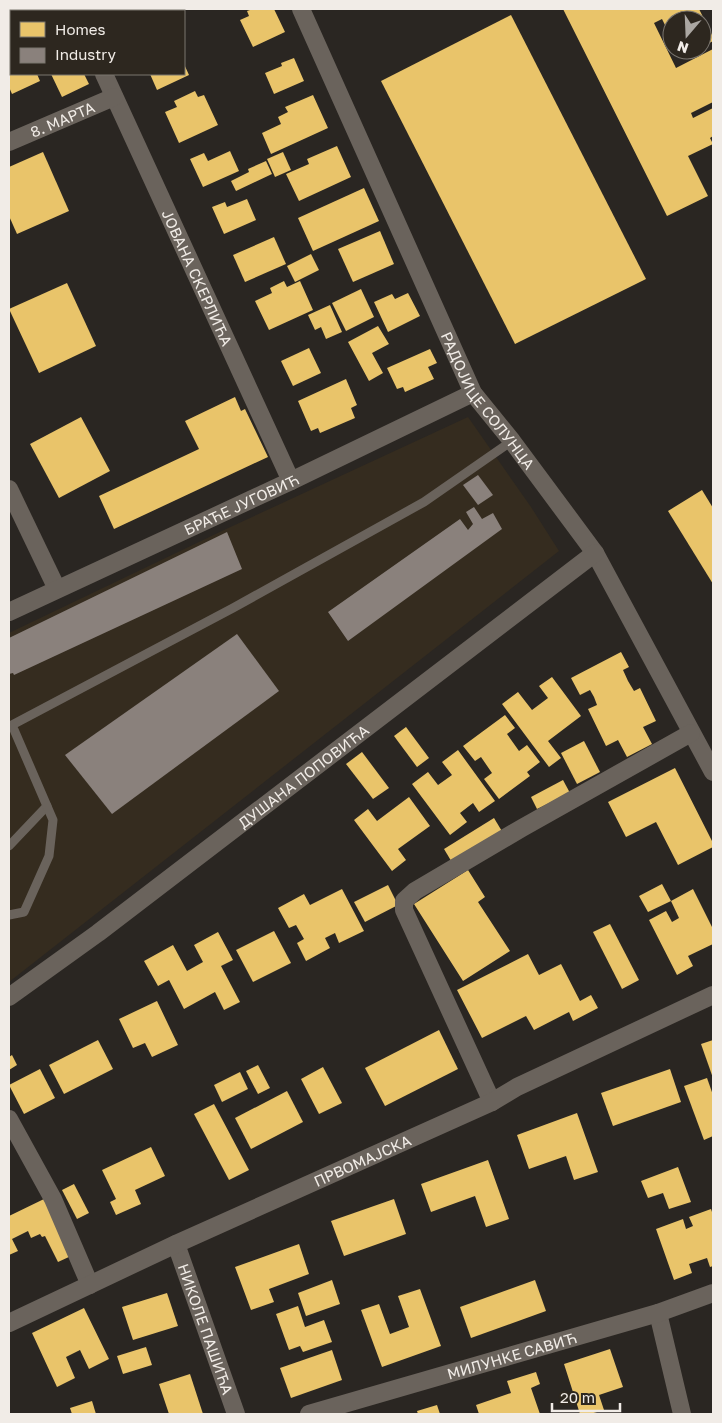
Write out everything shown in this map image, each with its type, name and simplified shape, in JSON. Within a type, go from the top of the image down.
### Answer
[{"type":"street","name":"РАДОЈИЦЕ СОЛУНЦА","points":[[301,9],[473,393],[512,441],[595,553],[713,772]]},
{"type":"street","name":"ЈОВАНА СКЕРЛИЋА","points":[[104,75],[291,481]]},
{"type":"street","name":"8. МАРТА","points":[[9,142],[114,97]]},
{"type":"street","name":"БРАЋЕ ЈУГОВИЋ","points":[[9,612],[291,481],[473,393]]},
{"type":"street","points":[[9,489],[57,589]]},
{"type":"street","name":"ДУШАНА ПОПОВИЋА","points":[[9,997],[98,933],[595,553]]},
{"type":"street","points":[[492,1102],[404,910],[404,901],[522,828],[691,733]]},
{"type":"street","name":"ПРВОМАЈСКА","points":[[9,1323],[176,1244],[492,1102],[517,1087],[713,995]]},
{"type":"street","points":[[9,1119],[53,1199],[90,1285]]},
{"type":"street","name":"НИКОЛЕ ПАШИЋА","points":[[176,1244],[236,1414]]},
{"type":"street","name":"МИЛУНКЕ САВИЋ","points":[[309,1414],[658,1313],[713,1292]]},
{"type":"street","points":[[658,1313],[682,1414]]},
{"type":"lane","points":[[9,915],[24,912],[49,856],[53,820],[11,724],[233,608],[424,502],[512,441]]},
{"type":"lane","points":[[9,846],[47,806]]},
{"type":"shaded area","points":[[468,417],[531,507],[559,551],[9,982],[9,633],[224,530]]},
{"type":"building: Homes","points":[[162,9],[162,10],[128,10]]},
{"type":"building: Homes","points":[[253,9],[274,9],[285,32],[253,47],[240,20],[249,16],[247,11]]},
{"type":"building: Homes","points":[[563,9],[699,9],[662,10],[662,19],[654,23],[662,39],[662,60],[672,60],[676,68],[692,60],[712,60],[713,49],[713,102],[691,113],[693,118],[713,108],[713,136],[710,138],[713,144],[688,156],[708,196],[667,216]]},
{"type":"building: Homes","points":[[511,15],[646,279],[515,344],[381,81]]},
{"type":"building: Homes","points":[[9,43],[10,75],[37,75],[40,81],[12,94],[9,87]]},
{"type":"building: Homes","points":[[294,58],[304,81],[274,94],[265,73],[282,66],[281,63]]},
{"type":"building: Homes","points":[[185,66],[189,75],[157,90],[150,75],[185,75]]},
{"type":"building: Homes","points":[[51,75],[84,75],[89,84],[62,97]]},
{"type":"building: Homes","points":[[195,91],[198,97],[204,95],[218,125],[179,143],[165,112],[177,107],[174,101]]},
{"type":"building: Homes","points":[[313,95],[328,128],[271,154],[262,133],[281,124],[278,117],[288,112],[285,107]]},
{"type":"building: Homes","points":[[337,146],[351,177],[299,201],[286,174],[309,164],[307,159]]},
{"type":"building: Homes","points":[[230,151],[239,171],[203,187],[190,159],[204,153],[208,161]]},
{"type":"building: Homes","points":[[43,152],[69,211],[17,234],[9,216],[9,167]]},
{"type":"building: Homes","points":[[283,152],[291,170],[275,177],[267,159]]},
{"type":"building: Homes","points":[[266,161],[272,174],[236,191],[231,181],[249,172],[248,169]]},
{"type":"building: Homes","points":[[364,188],[379,221],[313,251],[298,218]]},
{"type":"building: Homes","points":[[247,199],[256,220],[224,234],[212,207],[225,202],[227,207]]},
{"type":"building: Homes","points":[[380,231],[394,264],[353,282],[338,249]]},
{"type":"building: Homes","points":[[274,237],[286,264],[245,282],[233,255]]},
{"type":"building: Homes","points":[[311,254],[319,270],[295,282],[287,266]]},
{"type":"building: Homes","points":[[284,281],[287,287],[300,281],[313,310],[269,330],[255,301],[272,293],[270,288]]},
{"type":"building: Homes","points":[[67,283],[96,346],[39,373],[9,309]]},
{"type":"building: Homes","points":[[361,289],[374,317],[346,331],[332,303]]},
{"type":"building: Homes","points":[[408,293],[420,316],[388,332],[374,302],[392,294],[395,299]]},
{"type":"building: Homes","points":[[330,305],[342,332],[326,339],[321,327],[315,330],[308,315]]},
{"type":"building: Homes","points":[[378,326],[389,344],[372,353],[383,373],[369,381],[348,342]]},
{"type":"building: Homes","points":[[309,348],[321,373],[293,386],[281,361]]},
{"type":"building: Homes","points":[[430,349],[437,363],[428,367],[434,379],[405,392],[403,387],[397,389],[387,368]]},
{"type":"building: Homes","points":[[346,379],[357,405],[351,408],[355,418],[320,433],[318,428],[311,431],[298,401]]},
{"type":"building: Homes","points":[[235,397],[241,411],[245,409],[268,457],[114,529],[99,496],[199,449],[185,421]]},
{"type":"building: Homes","points":[[81,417],[110,471],[59,498],[30,444]]},
{"type":"building: Homes","points":[[702,490],[713,508],[713,584],[668,511]]},
{"type":"building: Homes","points":[[621,652],[629,667],[623,670],[628,681],[634,691],[640,688],[656,721],[643,727],[652,744],[627,757],[618,740],[606,746],[588,709],[597,705],[594,697],[590,690],[580,695],[571,678]]},
{"type":"building: Homes","points":[[552,677],[581,716],[548,741],[561,758],[549,767],[502,704],[518,692],[532,710],[548,698],[539,686]]},
{"type":"building: Homes","points":[[505,715],[515,728],[507,734],[519,751],[527,745],[540,762],[527,772],[530,776],[499,799],[484,779],[492,773],[481,757],[475,761],[463,746]]},
{"type":"building: Homes","points":[[406,727],[429,758],[417,767],[394,736]]},
{"type":"building: Homes","points":[[584,741],[600,772],[577,784],[561,753]]},
{"type":"building: Homes","points":[[458,750],[495,801],[479,812],[473,803],[460,813],[467,822],[450,835],[412,784],[428,772],[438,785],[452,775],[442,762]]},
{"type":"building: Homes","points":[[362,752],[389,788],[373,799],[346,764]]},
{"type":"building: Homes","points":[[675,768],[713,843],[713,847],[678,865],[656,822],[626,837],[608,802]]},
{"type":"building: Homes","points":[[563,780],[570,793],[537,809],[531,797]]},
{"type":"building: Homes","points":[[409,797],[430,826],[398,849],[406,860],[392,871],[354,820],[368,809],[377,821]]},
{"type":"building: Homes","points":[[494,818],[503,833],[453,864],[444,849]]},
{"type":"building: Homes","points":[[468,870],[485,897],[478,902],[510,951],[463,981],[414,904]]},
{"type":"building: Homes","points":[[662,884],[671,901],[648,912],[639,896]]},
{"type":"building: Homes","points":[[388,885],[398,905],[365,922],[354,902]]},
{"type":"building: Homes","points":[[342,889],[364,931],[339,943],[335,933],[325,938],[330,948],[306,961],[297,943],[304,939],[296,925],[289,928],[278,908],[304,894],[310,905]]},
{"type":"building: Homes","points":[[693,889],[713,929],[713,944],[688,956],[693,966],[677,975],[649,920],[666,911],[672,922],[679,918],[671,901]]},
{"type":"building: Homes","points":[[610,924],[639,980],[622,989],[593,932]]},
{"type":"building: Homes","points":[[274,931],[291,963],[253,982],[236,950]]},
{"type":"building: Homes","points":[[218,932],[233,960],[221,966],[240,1002],[224,1010],[215,992],[184,1009],[169,980],[158,986],[144,961],[173,945],[187,971],[203,962],[194,945]]},
{"type":"building: Homes","points":[[528,954],[539,975],[561,964],[580,1001],[591,995],[598,1008],[573,1021],[569,1012],[534,1030],[526,1016],[482,1038],[457,990]]},
{"type":"building: Homes","points":[[157,1001],[178,1045],[152,1057],[145,1043],[133,1048],[119,1019]]},
{"type":"building: Homes","points":[[439,1030],[458,1069],[385,1106],[365,1068]]},
{"type":"building: Homes","points":[[98,1040],[113,1069],[64,1094],[49,1065]]},
{"type":"building: Homes","points":[[713,1040],[713,1078],[701,1044]]},
{"type":"building: Homes","points":[[12,1055],[17,1065],[9,1070],[9,1057]]},
{"type":"building: Homes","points":[[258,1065],[270,1088],[258,1094],[246,1071]]},
{"type":"building: Homes","points":[[323,1067],[342,1103],[319,1114],[301,1079]]},
{"type":"building: Homes","points":[[40,1069],[55,1098],[24,1114],[9,1085]]},
{"type":"building: Homes","points":[[670,1069],[681,1102],[613,1126],[601,1093]]},
{"type":"building: Homes","points":[[240,1072],[248,1089],[222,1102],[214,1085]]},
{"type":"building: Homes","points":[[707,1078],[713,1095],[713,1136],[704,1140],[684,1086]]},
{"type":"building: Homes","points":[[287,1091],[303,1122],[251,1149],[235,1118]]},
{"type":"building: Homes","points":[[214,1104],[249,1170],[229,1180],[194,1114]]},
{"type":"building: Homes","points":[[577,1113],[598,1172],[574,1180],[566,1156],[529,1169],[517,1135]]},
{"type":"building: Homes","points":[[151,1147],[165,1176],[135,1190],[141,1204],[116,1215],[110,1202],[116,1199],[102,1170]]},
{"type":"building: Homes","points":[[488,1160],[509,1219],[486,1227],[475,1196],[431,1212],[421,1184]]},
{"type":"building: Homes","points":[[678,1167],[691,1202],[669,1209],[663,1193],[648,1198],[641,1181]]},
{"type":"building: Homes","points":[[74,1184],[89,1213],[77,1219],[62,1190]]},
{"type":"building: Homes","points":[[44,1199],[71,1256],[58,1262],[45,1236],[42,1237],[40,1234],[31,1238],[28,1231],[12,1239],[18,1251],[9,1255],[9,1216]]},
{"type":"building: Homes","points":[[394,1199],[406,1234],[344,1256],[331,1221]]},
{"type":"building: Homes","points":[[711,1209],[713,1215],[713,1266],[710,1267],[707,1258],[689,1264],[692,1273],[674,1280],[656,1229],[683,1219],[686,1229],[693,1226],[689,1217]]},
{"type":"building: Homes","points":[[299,1244],[309,1274],[269,1289],[274,1302],[251,1310],[235,1267]]},
{"type":"building: Homes","points":[[332,1280],[340,1304],[306,1316],[298,1293]]},
{"type":"building: Homes","points":[[535,1280],[546,1311],[471,1338],[460,1307]]},
{"type":"building: Homes","points":[[420,1289],[441,1346],[382,1367],[361,1310],[379,1304],[390,1334],[409,1327],[398,1296]]},
{"type":"building: Homes","points":[[167,1293],[178,1326],[133,1340],[122,1307]]},
{"type":"building: Homes","points":[[298,1306],[305,1327],[324,1320],[332,1342],[303,1352],[300,1346],[289,1350],[276,1314]]},
{"type":"building: Homes","points":[[84,1308],[109,1359],[89,1369],[80,1350],[66,1357],[75,1378],[57,1387],[32,1333]]},
{"type":"building: Homes","points":[[146,1347],[152,1365],[123,1374],[117,1356]]},
{"type":"building: Homes","points":[[610,1349],[623,1387],[599,1395],[604,1410],[590,1414],[580,1414],[564,1364]]},
{"type":"building: Homes","points":[[332,1350],[342,1380],[291,1398],[280,1368]]},
{"type":"building: Homes","points":[[536,1372],[540,1384],[531,1388],[540,1414],[479,1414],[476,1405],[511,1393],[507,1381]]},
{"type":"building: Homes","points":[[190,1374],[203,1414],[169,1414],[159,1384]]},
{"type":"building: Homes","points":[[92,1401],[96,1414],[72,1414],[70,1408]]},
{"type":"building: Homes","points":[[437,1405],[440,1414],[418,1414],[417,1411]]},
{"type":"building: Industry","points":[[478,475],[493,495],[478,505],[463,485]]},
{"type":"building: Industry","points":[[474,507],[482,519],[493,513],[502,529],[348,641],[328,612],[460,519],[468,530],[473,524],[466,512]]},
{"type":"building: Industry","points":[[227,532],[242,569],[14,675],[13,673],[9,674],[9,638]]},
{"type":"building: Industry","points":[[237,634],[279,691],[112,814],[65,755]]}]
